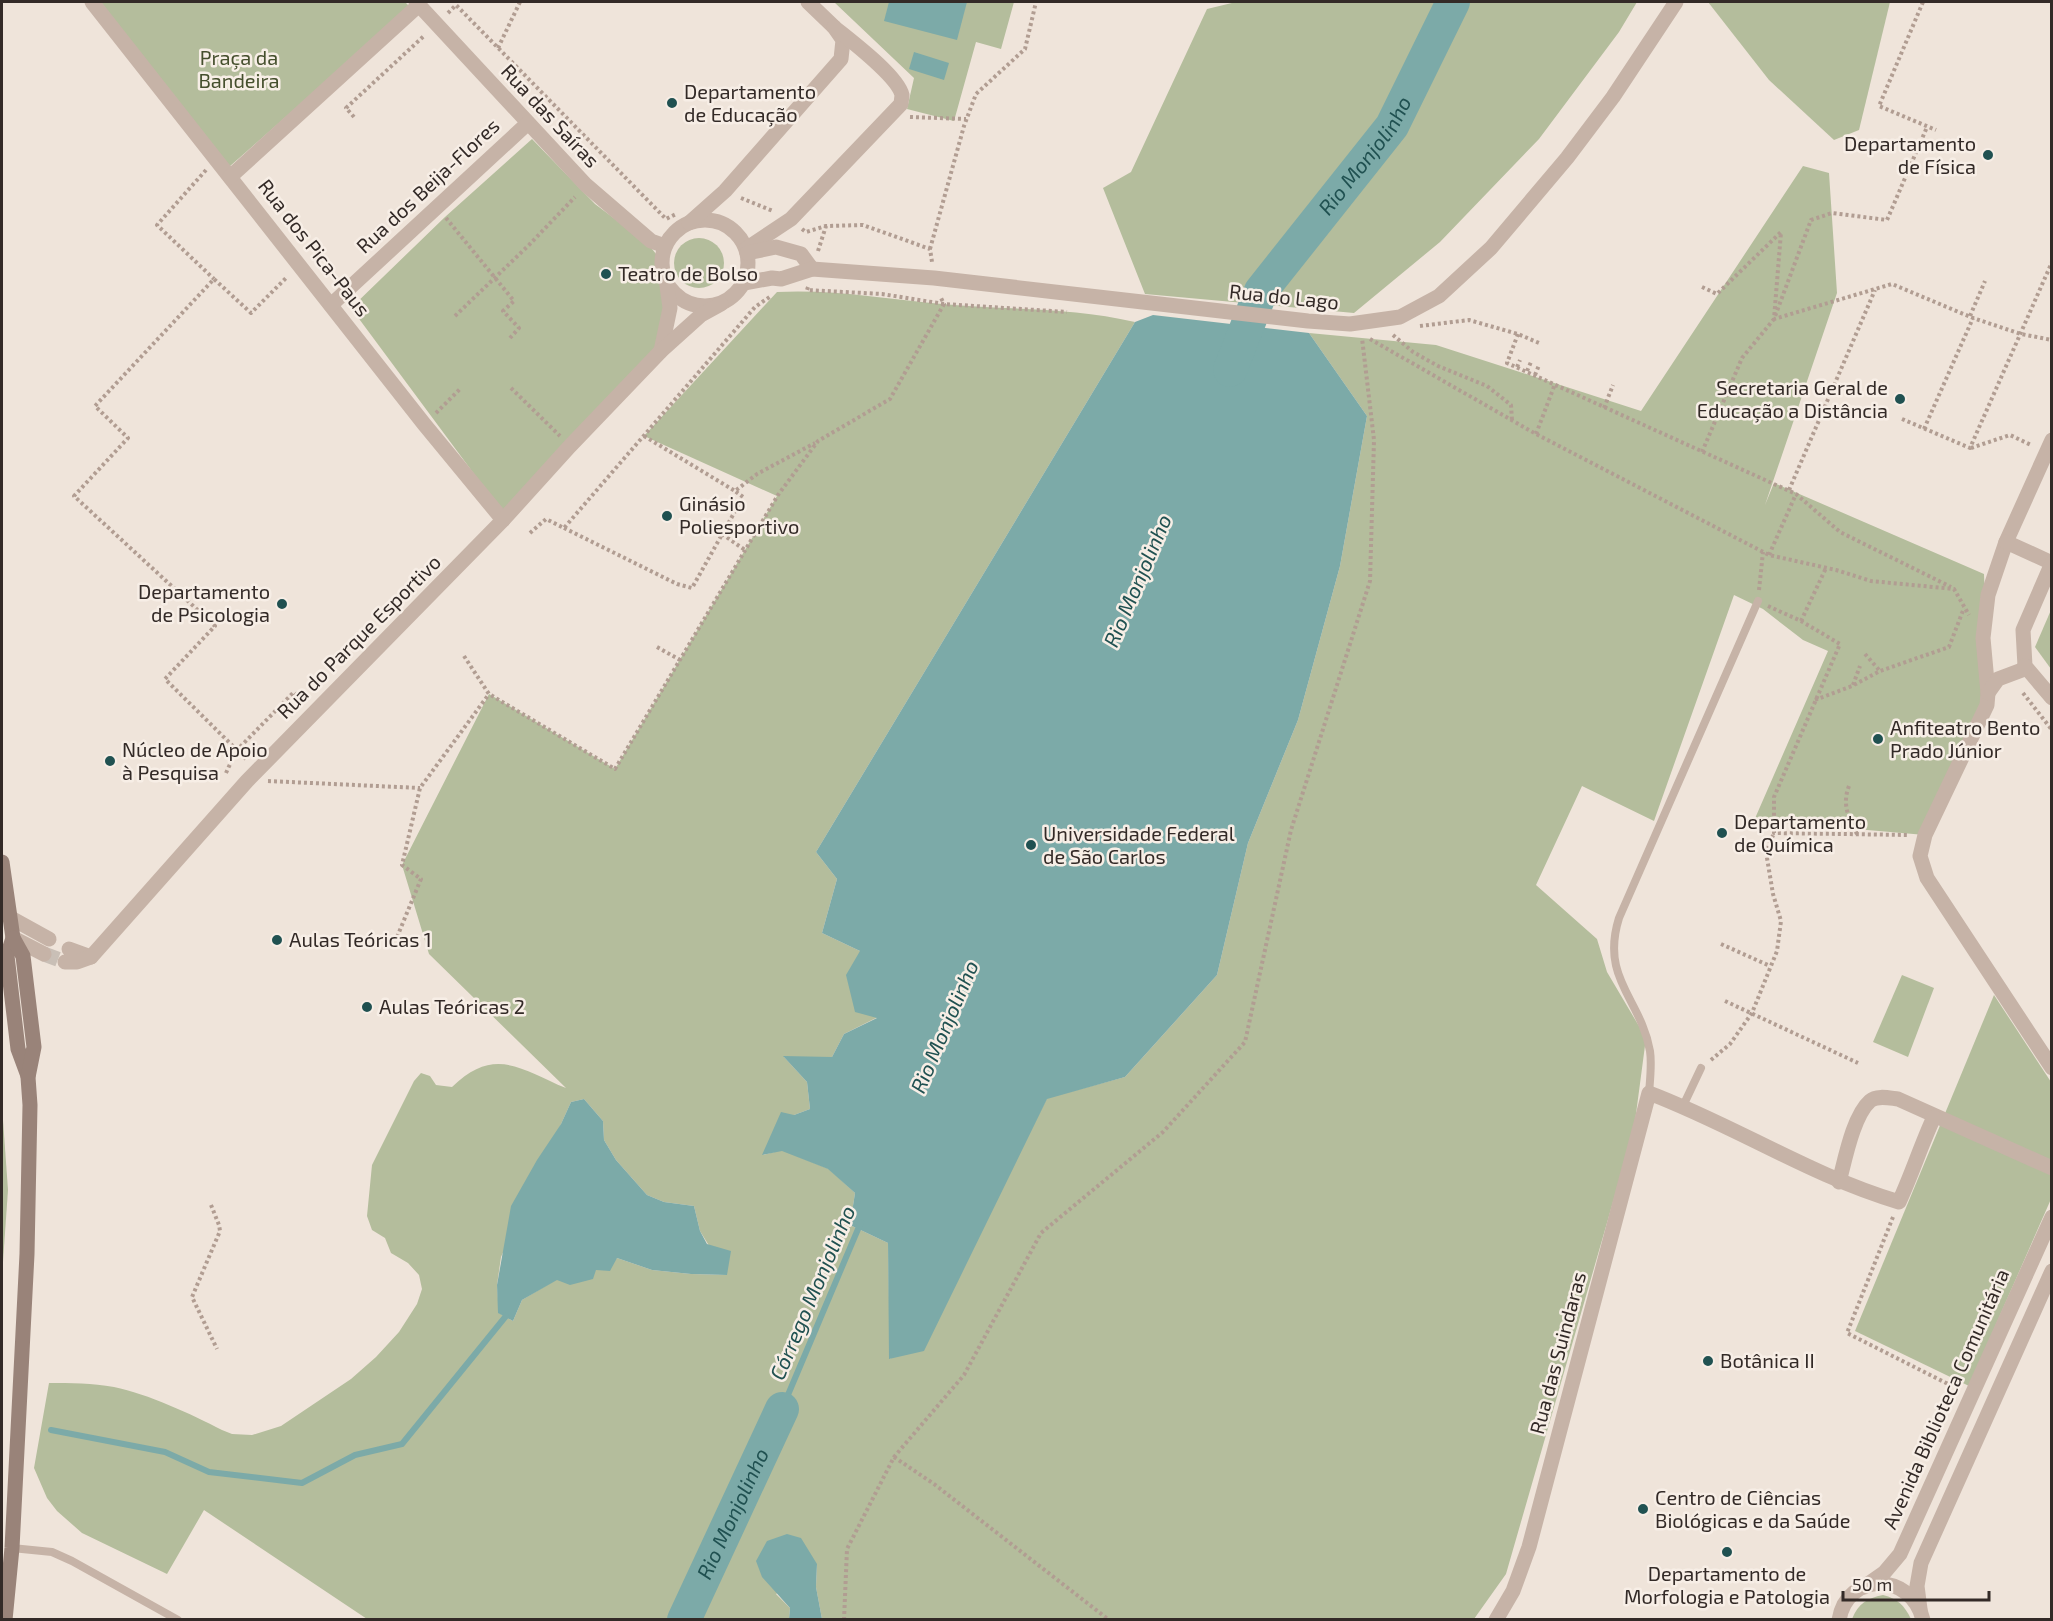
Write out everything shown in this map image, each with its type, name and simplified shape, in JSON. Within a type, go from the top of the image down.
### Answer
[{"type":"main road","points":[[2,861],[13,938],[7,956],[12,1004],[18,1049],[28,1077],[30,1105],[27,1254],[7,1551],[5,1620]]},
{"type":"street","name":"Rua dos Pica-Paus","points":[[93,2],[424,424],[503,520]]},
{"type":"street","points":[[747,251],[791,219],[901,104],[902,96],[899,88],[885,71],[808,2]]},
{"type":"street","name":"Rua do Lago","points":[[744,283],[781,279],[812,269],[934,279],[1308,321],[1350,324],[1400,317],[1439,297],[1491,248],[1567,158],[1613,97],[1676,2]]},
{"type":"street","points":[[230,177],[417,3]]},
{"type":"street","name":"Rua das Saíras","points":[[417,3],[586,185],[651,241],[665,246]]},
{"type":"street","points":[[661,351],[670,308],[662,271],[665,246],[687,216],[725,191],[841,59],[843,40],[834,27]]},
{"type":"street","name":"Rua dos Beija-Flores","points":[[331,305],[528,123]]},
{"type":"street","points":[[666,283],[673,293],[684,301],[696,306],[708,306],[721,304],[732,297],[744,283],[748,268],[747,251],[733,230],[723,224],[687,216]]},
{"type":"street","points":[[747,251],[776,247],[801,254],[812,269]]},
{"type":"street","name":"Rua do Parque Esportivo","points":[[67,955],[91,957],[252,775],[503,520],[661,351],[701,315],[721,304]]},
{"type":"street","points":[[2049,446],[2006,542],[1988,595],[1983,638],[1987,705],[1925,836],[1920,856],[1927,878],[2052,1068]]},
{"type":"street","points":[[2006,542],[2052,563],[2023,630],[2025,666],[2052,698]]},
{"type":"street","points":[[1988,693],[1998,679],[2022,670],[2025,666]]},
{"type":"street","points":[[11,918],[47,946],[13,938]]},
{"type":"street","points":[[1649,1093],[1683,1106],[1839,1182],[1899,1202],[1934,1117]]},
{"type":"street","name":"Rua das Suindaras","points":[[1496,1620],[1513,1591],[1528,1547],[1649,1093]]},
{"type":"street","points":[[1839,1182],[1855,1125],[1870,1101],[1880,1097],[1898,1099],[2052,1168]]},
{"type":"street","name":"Avenida Biblioteca Comunitária","points":[[1839,1620],[1841,1610],[1850,1596],[1884,1573],[1900,1554],[2052,1217]]},
{"type":"street","points":[[1922,1614],[1917,1586],[1921,1563],[2052,1271]]},
{"type":"street","points":[[1864,1587],[1880,1583],[1897,1586],[1911,1595],[1922,1614]]},
{"type":"lane","points":[[1649,1093],[1650,1053],[1641,1024],[1623,989],[1616,969],[1613,938],[1619,918],[1758,601]]},
{"type":"lane","points":[[1683,1106],[1701,1068]]},
{"type":"lane","points":[[7,1551],[52,1552],[178,1620]]},
{"type":"path","points":[[498,48],[520,2]]},
{"type":"path","points":[[944,304],[934,279],[930,249],[966,119],[976,94],[1025,49],[1036,2]]},
{"type":"path","points":[[1923,2],[1879,106],[1936,130]]},
{"type":"path","points":[[354,117],[346,108],[456,5],[666,219],[687,216]]},
{"type":"path","points":[[890,116],[966,119]]},
{"type":"path","points":[[1702,452],[1742,358],[1774,319],[1811,220],[1832,213],[1887,220],[1928,127]]},
{"type":"path","points":[[217,159],[157,225],[251,313],[299,264]]},
{"type":"path","points":[[455,316],[529,245],[586,185]]},
{"type":"path","points":[[725,191],[791,219],[806,232],[826,226],[863,225],[930,249]]},
{"type":"path","points":[[437,207],[514,301],[503,311],[519,328],[510,338]]},
{"type":"path","points":[[1702,287],[1718,294],[1781,232],[1774,319]]},
{"type":"path","points":[[1970,448],[2052,262]]},
{"type":"path","points":[[214,279],[95,406],[128,438],[74,496],[215,626],[165,679],[236,751],[252,775],[420,788]]},
{"type":"path","points":[[1924,429],[1985,281]]},
{"type":"path","points":[[1774,319],[1892,284],[1972,317],[2021,334],[2052,340]]},
{"type":"path","points":[[1789,490],[1875,289]]},
{"type":"path","points":[[797,291],[807,290]]},
{"type":"path","points":[[564,528],[755,307],[777,292]]},
{"type":"path","points":[[882,294],[944,304]]},
{"type":"path","points":[[735,491],[757,474],[890,399],[944,304]]},
{"type":"path","points":[[1418,326],[1469,320],[1518,334],[1539,343]]},
{"type":"path","points":[[1388,330],[1413,352],[1438,366],[1487,386],[1511,405],[1512,420]]},
{"type":"path","points":[[844,1620],[848,1549],[894,1457],[964,1375],[1041,1233],[1163,1132],[1245,1042],[1291,830],[1370,581],[1374,440],[1361,334],[1536,434],[1769,555],[1871,581],[1954,589]]},
{"type":"path","points":[[1518,334],[1506,363],[1796,494],[1840,532],[1954,589],[1983,638]]},
{"type":"path","points":[[1517,367],[1520,360]]},
{"type":"path","points":[[1527,371],[1531,362]]},
{"type":"path","points":[[1535,375],[1539,366]]},
{"type":"path","points":[[1536,434],[1555,384]]},
{"type":"path","points":[[1604,408],[1613,385]]},
{"type":"path","points":[[424,424],[460,388]]},
{"type":"path","points":[[511,388],[570,446]]},
{"type":"path","points":[[1902,419],[1970,448],[2010,435],[2049,446]]},
{"type":"path","points":[[530,533],[546,519],[677,584],[692,588],[743,497],[644,436]]},
{"type":"path","points":[[464,656],[489,694],[615,769],[777,495],[818,441]]},
{"type":"path","points":[[1769,555],[1796,494]]},
{"type":"path","points":[[722,534],[746,550]]},
{"type":"path","points":[[1701,1068],[1730,1044],[1752,1013],[1777,951],[1781,921],[1773,894],[1766,852],[1774,833],[1773,797],[1840,644],[1801,621],[1758,601],[1763,552]]},
{"type":"path","points":[[1801,621],[1826,568]]},
{"type":"path","points":[[1815,700],[1852,686],[1880,670],[1949,647],[1965,608]]},
{"type":"path","points":[[657,647],[680,660]]},
{"type":"path","points":[[1865,654],[1880,670]]},
{"type":"path","points":[[1852,686],[1860,666]]},
{"type":"path","points":[[2008,674],[2052,730]]},
{"type":"path","points":[[226,773],[236,751],[294,692],[313,712]]},
{"type":"path","points":[[397,937],[421,879],[402,865],[420,788],[489,694]]},
{"type":"path","points":[[1849,786],[1845,796],[1845,809],[1858,834]]},
{"type":"path","points":[[1774,833],[1925,836]]},
{"type":"path","points":[[1721,944],[1770,966]]},
{"type":"path","points":[[1725,1000],[1858,1063]]},
{"type":"path","points":[[1899,1202],[1847,1333],[1971,1396]]},
{"type":"path","points":[[211,1205],[220,1231],[192,1297],[217,1349]]},
{"type":"path","points":[[894,1457],[934,1484],[1109,1620]]},
{"type":"green space","name":"Praça da Bandeira","points":[[100,2],[405,2],[410,7],[229,167]]},
{"type":"green space","points":[[834,2],[1014,2],[1001,49],[976,42],[954,121],[907,109],[914,78]]},
{"type":"green space","points":[[1236,2],[1637,2],[1619,32],[1539,139],[1440,242],[1354,313],[1145,294],[1103,188],[1131,172],[1207,9]]},
{"type":"green space","points":[[1708,2],[1890,2],[1859,130],[1834,140],[1769,80]]},
{"type":"green space","points":[[532,139],[595,204],[648,244],[665,265],[665,272],[670,283],[662,342],[503,513],[351,308],[445,217]]},
{"type":"green space","points":[[1803,166],[1829,173],[1837,293],[1765,505],[1774,483],[1984,574],[1988,693],[1925,835],[1775,822],[1753,823],[1828,651],[1803,640],[1763,609],[1734,595],[1654,821],[1582,786],[1536,885],[1597,939],[1607,972],[1646,1038],[1634,1129],[1506,1574],[1474,1619],[822,1619],[816,1587],[817,1564],[776,1594],[790,1608],[789,1619],[367,1619],[204,1510],[167,1574],[82,1533],[57,1511],[47,1498],[34,1468],[49,1383],[98,1385],[127,1390],[169,1405],[232,1434],[252,1435],[281,1426],[351,1379],[399,1332],[417,1304],[422,1289],[419,1275],[408,1263],[391,1253],[385,1238],[372,1230],[367,1216],[372,1165],[414,1081],[421,1073],[430,1076],[436,1085],[452,1087],[467,1074],[482,1067],[495,1064],[509,1065],[566,1088],[429,954],[402,865],[489,694],[615,769],[777,496],[644,436],[777,292],[839,293],[942,304],[1063,311],[1135,322],[816,852],[837,879],[822,933],[860,951],[878,1017],[844,1034],[832,1057],[784,1057],[807,1082],[810,1109],[794,1115],[763,1155],[782,1150],[829,1169],[855,1193],[850,1225],[888,1243],[890,1359],[1010,1172],[1047,1098],[1125,1077],[1217,975],[1248,843],[1298,720],[1340,566],[1367,416],[1309,333],[1436,345],[1641,411]],"holes":[[[584,1099],[603,1121],[604,1140],[616,1160],[647,1195],[664,1202],[694,1206],[700,1231],[727,1275],[652,1270],[617,1258],[596,1270],[557,1279],[522,1300],[513,1321],[499,1313],[497,1285],[501,1257],[571,1102]]]},
{"type":"green space","points":[[694,238],[704,238],[717,245],[724,258],[724,268],[717,281],[704,288],[694,288],[685,284],[678,277],[674,268],[674,258],[678,249],[685,242]]},
{"type":"green space","points":[[2051,610],[2051,669],[2035,647]]},
{"type":"green space","points":[[1902,975],[1934,988],[1908,1057],[1873,1042]]},
{"type":"green space","points":[[1994,995],[2051,1082],[2051,1199],[1969,1386],[1855,1331]]},
{"type":"green space","points":[[2,1106],[8,1190],[2,1276]]},
{"type":"green space","points":[[1883,1595],[1900,1603],[1911,1619],[1852,1619],[1864,1602]]},
{"type":"water","points":[[889,2],[967,2],[957,40],[884,21]]},
{"type":"water","points":[[914,52],[949,63],[944,80],[909,69]]},
{"type":"water","points":[[1153,315],[1309,333],[1367,416],[1340,566],[1298,720],[1248,843],[1217,975],[1125,1077],[1047,1099],[924,1351],[889,1359],[888,1243],[850,1225],[855,1193],[828,1169],[782,1151],[762,1155],[781,1112],[794,1115],[810,1109],[807,1082],[783,1056],[832,1057],[844,1034],[877,1018],[855,1012],[846,975],[860,951],[822,933],[837,879],[816,852],[1135,322]]},
{"type":"water","points":[[584,1099],[603,1121],[604,1140],[616,1160],[647,1195],[664,1202],[694,1206],[700,1231],[707,1244],[731,1251],[727,1275],[652,1270],[617,1258],[610,1271],[596,1270],[593,1279],[570,1285],[557,1280],[522,1300],[513,1321],[498,1313],[497,1285],[511,1206],[561,1124],[571,1102]]},
{"type":"water","points":[[787,1534],[801,1538],[817,1564],[816,1587],[822,1619],[789,1619],[790,1608],[762,1577],[756,1561],[767,1541]]},
{"type":"waterway","name":"Rio Monjolinho","points":[[1230,370],[1261,291],[1392,126],[1453,2]]},
{"type":"waterway","name":"Córrego Monjolinho","points":[[782,1409],[861,1222]]},
{"type":"waterway","points":[[51,1430],[165,1452],[209,1472],[302,1483],[355,1455],[402,1444],[506,1316]]},
{"type":"waterway","name":"Rio Monjolinho","points":[[684,1620],[782,1409]]},
{"type":"tunnel","points":[[44,954],[65,962]]},
{"type":"place","name":"Departamento de Educação","points":[[672,103]]},
{"type":"place","name":"Departamento de Física","points":[[1988,155]]},
{"type":"place","name":"Teatro de Bolso","points":[[606,274]]},
{"type":"place","name":"Secretaria Geral de Educação a Distância","points":[[1900,399]]},
{"type":"place","name":"Ginásio Poliesportivo","points":[[667,516]]},
{"type":"place","name":"Departamento de Psicologia","points":[[282,604]]},
{"type":"place","name":"Anfiteatro Bento Prado Júnior","points":[[1878,739]]},
{"type":"place","name":"Núcleo de Apoio à Pesquisa","points":[[110,761]]},
{"type":"place","name":"Departamento de Química","points":[[1722,833]]},
{"type":"place","name":"Universidade Federal de São Carlos","points":[[1031,845]]},
{"type":"place","name":"Aulas Teóricas 1","points":[[277,940]]},
{"type":"place","name":"Aulas Teóricas 2","points":[[367,1007]]},
{"type":"place","name":"Botânica II","points":[[1708,1361]]},
{"type":"place","name":"Centro de Ciências Biológicas e da Saúde","points":[[1643,1509]]},
{"type":"place","name":"Departamento de Morfologia e Patologia","points":[[1727,1552]]}]
